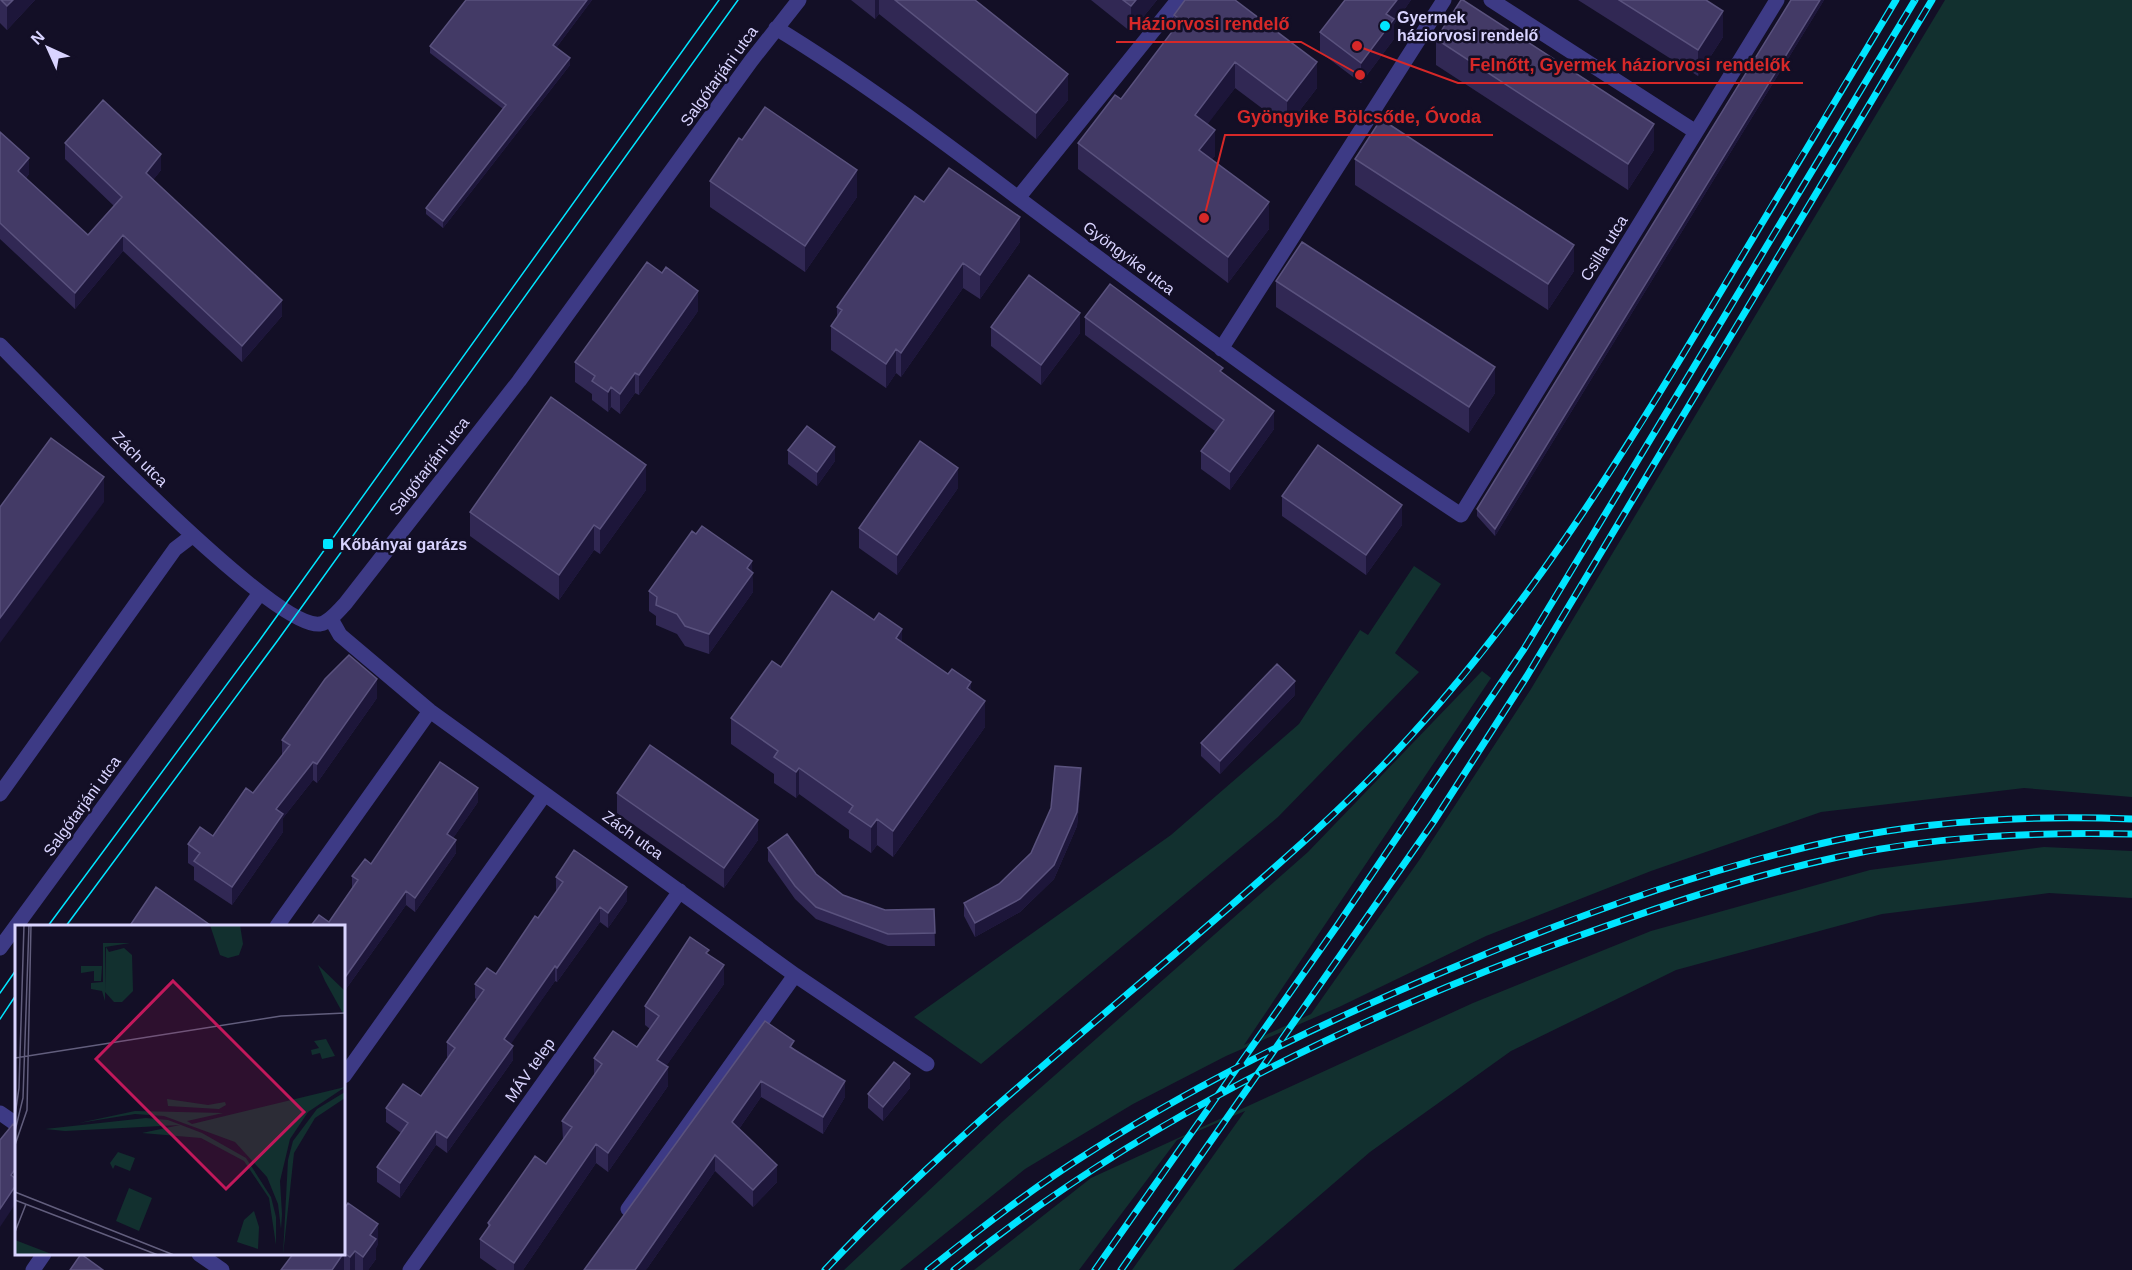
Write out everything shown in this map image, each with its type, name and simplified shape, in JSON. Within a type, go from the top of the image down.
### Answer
[{"type":"street","name":"Salgótarjáni utca","points":[[331,619],[519,381],[776,28],[799,0]]},
{"type":"street","points":[[1018,198],[1178,0]]},
{"type":"street","points":[[1221,349],[1444,0]]},
{"type":"street","name":"Csilla utca","points":[[1461,516],[1777,0]]},
{"type":"street","points":[[1501,3],[1696,132]]},
{"type":"street","name":"Gyöngyike utca","points":[[776,28],[812,51],[1018,198],[1221,349],[1461,516]]},
{"type":"street","name":"Zách utca","points":[[0,345],[192,536],[260,592]]},
{"type":"street","points":[[0,794],[175,549],[192,536]]},
{"type":"street","name":"Salgótarjáni utca","points":[[17,925],[260,592]]},
{"type":"street","points":[[260,592],[302,621],[320,624],[331,619]]},
{"type":"street","name":"Zách utca","points":[[331,619],[340,634],[430,711],[795,975],[927,1064]]},
{"type":"street","points":[[278,925],[430,711]]},
{"type":"street","points":[[345,1075],[544,794]]},
{"type":"street","name":"MÁV telep","points":[[410,1270],[680,891]]},
{"type":"street","name":"Salgótarjáni utca","points":[[0,948],[15,927]]},
{"type":"street","points":[[619,1222],[795,975]]},
{"type":"street","points":[[0,1113],[15,1123]]},
{"type":"street","points":[[33,1270],[43,1255]]},
{"type":"green space","points":[[1945,0],[2132,0],[2132,797],[2024,788],[1821,812],[1651,871],[1486,936],[1339,1007],[1226,1056],[1133,1104],[1025,1169],[900,1270],[844,1270],[1003,1121],[1308,852],[1482,671],[1491,678],[1244,1045],[1311,1014],[1420,859],[1531,689]]},
{"type":"green space","points":[[1414,566],[1441,584],[1395,653],[1419,672],[1278,817],[981,1064],[914,1017],[1171,835],[1299,724],[1360,630],[1368,635]]},
{"type":"green space","points":[[2044,847],[2132,851],[2132,898],[2049,893],[1882,914],[1676,970],[1511,1051],[1370,1152],[1233,1270],[1132,1270],[1245,1111],[1177,1140],[1079,1270],[974,1270],[1091,1178],[1473,1003],[1651,931],[1870,870]]},
{"type":"building","points":[[1,0],[13,0],[7,6]]},
{"type":"building","points":[[466,0],[587,0],[553,45],[570,58],[443,221],[426,208],[506,105],[430,46]]},
{"type":"building","points":[[895,0],[975,0],[1068,74],[1036,113]]},
{"type":"building","points":[[1123,0],[1136,0],[1131,6]]},
{"type":"building","points":[[1185,0],[1235,0],[1317,62],[1287,101],[1235,62],[1195,115],[1215,130],[1199,150],[1269,202],[1228,257],[1078,143],[1115,95],[1121,99],[1181,20],[1174,15]]},
{"type":"building","points":[[1345,0],[1397,0],[1386,14],[1394,19],[1361,63],[1320,32]]},
{"type":"building","points":[[1461,0],[1654,124],[1628,164],[1436,39]]},
{"type":"building","points":[[1619,0],[1706,0],[1723,11],[1698,50]]},
{"type":"building","points":[[1791,0],[1820,0],[1495,529],[1477,509]]},
{"type":"building","points":[[103,100],[161,154],[146,173],[282,300],[242,346],[123,235],[75,293],[0,223],[0,132],[29,158],[18,171],[88,235],[122,197],[65,143]]},
{"type":"building","points":[[765,107],[857,170],[805,246],[710,181],[739,138],[742,140]]},
{"type":"building","points":[[1381,119],[1574,245],[1548,284],[1355,159]]},
{"type":"building","points":[[949,168],[1020,217],[980,275],[963,263],[901,353],[896,349],[886,364],[831,326],[842,310],[837,307],[915,196],[924,202]]},
{"type":"building","points":[[1302,242],[1495,367],[1469,407],[1276,281]]},
{"type":"building","points":[[647,262],[662,273],[666,267],[698,291],[639,375],[635,373],[620,394],[611,387],[608,392],[592,381],[595,376],[575,362]]},
{"type":"building","points":[[1029,275],[1080,313],[1041,365],[991,327]]},
{"type":"building","points":[[1110,284],[1223,368],[1220,371],[1274,411],[1230,472],[1201,451],[1224,420],[1085,317]]},
{"type":"building","points":[[551,397],[646,465],[600,529],[594,525],[559,575],[470,512]]},
{"type":"building","points":[[807,426],[835,447],[817,472],[788,450]]},
{"type":"building","points":[[51,438],[104,477],[0,618],[0,507]]},
{"type":"building","points":[[920,441],[958,468],[897,555],[859,528]]},
{"type":"building","points":[[1318,445],[1402,505],[1366,555],[1282,496]]},
{"type":"building","points":[[702,526],[752,561],[747,568],[753,573],[709,634],[685,626],[677,614],[656,605],[657,597],[649,591],[692,531],[696,534]]},
{"type":"building","points":[[832,591],[874,620],[879,613],[902,629],[896,638],[948,674],[952,669],[971,682],[967,688],[985,701],[893,831],[877,819],[871,827],[849,812],[853,806],[799,768],[796,772],[774,757],[778,751],[731,718],[772,661],[781,667]]},
{"type":"building","points":[[349,655],[377,679],[317,764],[313,762],[276,809],[283,814],[232,887],[194,861],[200,853],[188,844],[200,827],[213,836],[246,788],[253,793],[290,745],[282,740],[325,679]]},
{"type":"building","points":[[1277,664],[1295,681],[1220,761],[1201,743]]},
{"type":"building","points":[[650,745],[758,820],[724,868],[617,793]]},
{"type":"building","points":[[440,762],[478,788],[447,834],[456,840],[415,898],[406,891],[346,976],[345,925],[312,925],[319,915],[329,922],[358,880],[352,876],[365,859],[371,864]]},
{"type":"building","points":[[1055,766],[1081,768],[1077,812],[1054,865],[1020,899],[975,923],[964,903],[999,884],[1031,853],[1051,808]]},
{"type":"building","points":[[787,834],[816,874],[843,895],[885,910],[934,909],[935,933],[888,934],[816,907],[795,886],[768,848]]},
{"type":"building","points":[[574,850],[627,887],[608,913],[600,907],[557,968],[555,966],[504,1039],[513,1046],[447,1138],[436,1131],[400,1183],[377,1167],[408,1123],[386,1108],[403,1084],[421,1096],[455,1048],[447,1042],[484,990],[475,984],[487,968],[496,974],[535,916],[538,918],[563,882],[556,877]]},
{"type":"building","points":[[156,887],[210,925],[130,925]]},
{"type":"building","points":[[690,937],[709,950],[706,953],[724,965],[657,1060],[668,1067],[608,1153],[596,1144],[514,1263],[480,1239],[490,1225],[488,1223],[535,1156],[546,1164],[572,1127],[562,1121],[602,1064],[594,1058],[613,1031],[637,1047],[659,1016],[645,1006]]},
{"type":"building","points":[[765,1021],[794,1041],[790,1047],[845,1081],[823,1117],[761,1081],[732,1122],[777,1165],[753,1190],[715,1155],[635,1270],[584,1270]]},
{"type":"building","points":[[894,1062],[910,1074],[883,1107],[868,1094]]},
{"type":"building","points":[[13,1124],[15,1126],[15,1169],[11,1175],[15,1178],[15,1186],[0,1209],[0,1140]]},
{"type":"building","points":[[348,1203],[378,1224],[370,1235],[376,1239],[363,1257],[355,1251],[350,1257],[345,1254],[345,1208]]},
{"type":"building","points":[[82,1255],[103,1270],[70,1270]]},
{"type":"building","points":[[292,1255],[342,1255],[332,1270],[281,1270]]},
{"type":"tram line","points":[[49,925],[259,641],[719,0]]},
{"type":"tram line","points":[[67,925],[278,640],[738,0]]},
{"type":"tram line","points":[[0,993],[15,971]]},
{"type":"tram line","points":[[0,1019],[15,996]]},
{"type":"railway","points":[[825,1270],[871,1222],[968,1132],[1286,858],[1372,777],[1439,704],[1525,595],[1604,481],[1678,363],[1896,0]]},
{"type":"railway","points":[[1095,1270],[1339,923],[1524,649],[1915,0]]},
{"type":"railway","points":[[1121,1270],[1434,821],[1527,676],[1932,0]]},
{"type":"railway","points":[[928,1270],[1071,1164],[1137,1123],[1226,1073],[1410,986],[1550,928],[1692,878],[1788,851],[1874,833],[1984,820],[2132,819]]},
{"type":"railway","points":[[954,1270],[1023,1217],[1095,1168],[1244,1081],[1401,1006],[1562,942],[1733,884],[1803,865],[1874,850],[1985,837],[2132,834]]},
{"type":"place","name":"Gyermek háziorvosi rendelő","points":[[1385,26]]},
{"type":"place","name":"Felnőtt, Gyermek háziorvosi rendelők","points":[[1357,46]]},
{"type":"place","name":"Háziorvosi rendelő","points":[[1360,75]]},
{"type":"place","name":"Gyöngyike Bölcsőde, Óvoda","points":[[1204,218]]},
{"type":"place","name":"Kőbányai garázs","points":[[328,544]]}]
